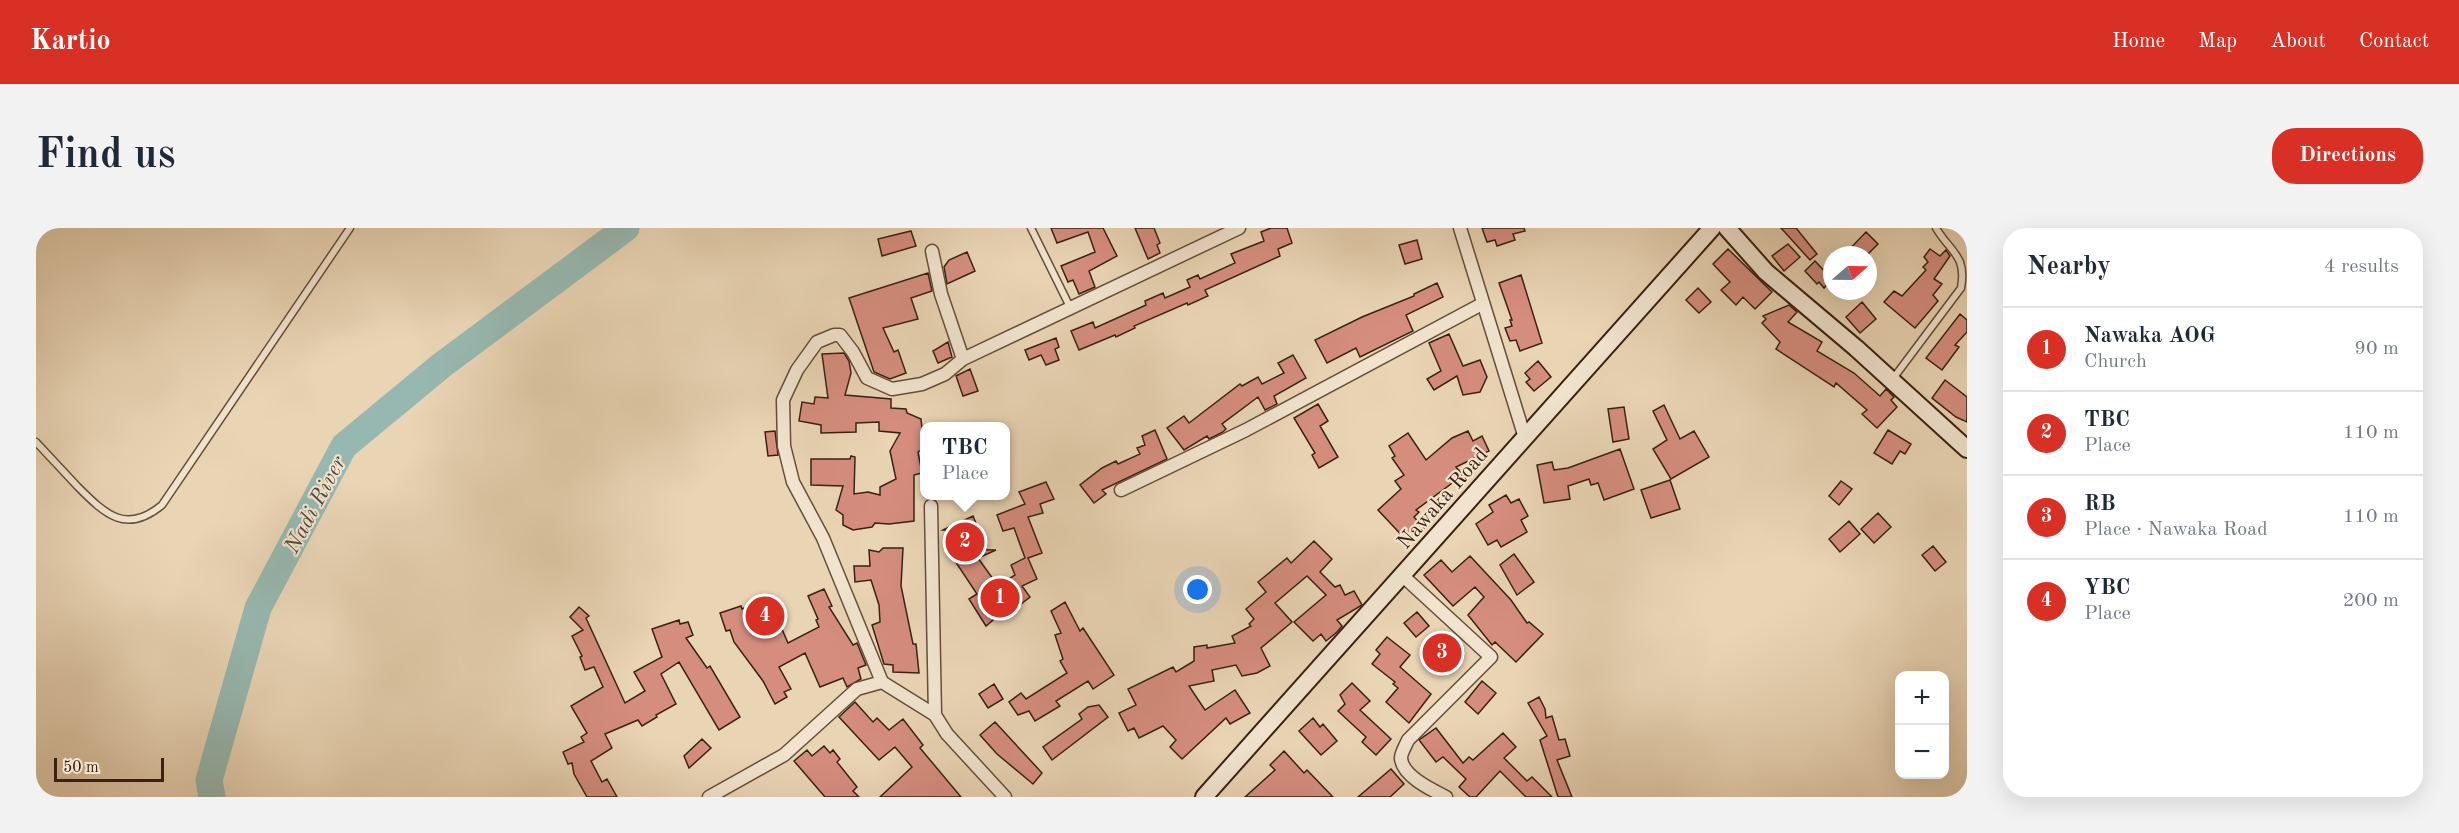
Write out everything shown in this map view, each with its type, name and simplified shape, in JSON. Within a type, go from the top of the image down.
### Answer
[{"type":"street","points":[[1005,797],[947,734],[935,715],[882,682],[823,538],[793,482],[784,446],[783,400],[797,370],[817,342],[834,335],[840,335],[853,352],[867,378],[892,389],[922,384],[945,374],[963,359],[1239,228]]},
{"type":"street","points":[[1460,228],[1525,438]]},
{"type":"street","name":"Nawaka Road","points":[[1204,797],[1712,228]]},
{"type":"street","points":[[1726,228],[1766,272],[1967,449]]},
{"type":"street","points":[[932,251],[941,294],[963,359]]},
{"type":"street","points":[[1122,490],[1246,430],[1482,304]]},
{"type":"street","points":[[931,506],[935,715]]},
{"type":"street","points":[[1403,576],[1491,657],[1408,740],[1401,757],[1404,768],[1423,785],[1446,797]]},
{"type":"street","points":[[709,797],[784,755],[857,689],[882,682]]},
{"type":"lane","points":[[36,442],[92,503],[104,512],[116,517],[133,519],[154,513],[162,506],[350,228]]},
{"type":"lane","points":[[1031,228],[1071,308]]},
{"type":"lane","points":[[1892,381],[1961,288],[1966,266],[1963,259],[1936,228]]},
{"type":"building","points":[[1051,228],[1103,228],[1117,256],[1089,271],[1095,287],[1079,294],[1073,280],[1068,282],[1061,266],[1095,252],[1088,232],[1057,243]]},
{"type":"building","points":[[1135,228],[1154,228],[1160,243],[1157,245],[1160,253],[1148,259]]},
{"type":"building","points":[[1271,228],[1287,228],[1292,243],[1278,249],[1280,256],[1205,290],[1208,296],[1134,326],[1135,328],[1116,337],[1115,335],[1079,350],[1071,331],[1093,322],[1095,328],[1146,305],[1145,301],[1163,293],[1165,298],[1190,287],[1187,280],[1198,275],[1200,279],[1235,263],[1231,254],[1264,241],[1261,232]]},
{"type":"building","points":[[1482,228],[1524,228],[1525,231],[1513,234],[1515,240],[1497,246],[1495,240],[1487,242]]},
{"type":"building","points":[[1781,228],[1796,228],[1817,254],[1810,260]]},
{"type":"building","points":[[911,231],[916,246],[882,256],[878,239]]},
{"type":"building","points":[[1866,232],[1878,244],[1876,246],[1853,246]]},
{"type":"building","points":[[1417,240],[1422,259],[1405,264],[1399,245]]},
{"type":"building","points":[[1788,244],[1800,257],[1784,271],[1772,256]]},
{"type":"building","points":[[1728,249],[1772,292],[1755,309],[1743,297],[1736,305],[1721,290],[1730,282],[1713,264]]},
{"type":"building","points":[[1930,249],[1940,256],[1946,250],[1950,256],[1934,279],[1942,284],[1933,295],[1938,301],[1915,328],[1884,302],[1894,291],[1902,296],[1926,270],[1923,267],[1928,262],[1924,257]]},
{"type":"building","points":[[967,252],[975,271],[947,284],[944,267],[949,260]]},
{"type":"building","points":[[1815,261],[1823,269],[1823,287],[1819,282],[1817,284],[1805,271]]},
{"type":"building","points":[[928,273],[932,291],[911,298],[918,319],[883,328],[894,352],[898,350],[906,373],[890,379],[874,372],[849,298]]},
{"type":"building","points":[[1521,275],[1542,343],[1520,351],[1516,340],[1510,341],[1505,328],[1512,326],[1510,320],[1512,320],[1499,283]]},
{"type":"building","points":[[1437,283],[1443,297],[1406,315],[1413,331],[1360,357],[1356,348],[1327,363],[1315,340],[1362,317],[1414,296]]},
{"type":"building","points":[[1698,288],[1711,302],[1699,313],[1686,300]]},
{"type":"building","points":[[1862,302],[1876,319],[1860,333],[1846,317]]},
{"type":"building","points":[[1789,305],[1797,312],[1788,322],[1822,342],[1817,351],[1854,373],[1880,396],[1886,389],[1894,397],[1891,400],[1897,407],[1877,428],[1862,414],[1867,410],[1836,383],[1834,387],[1776,349],[1780,342],[1762,323],[1766,319],[1763,316]]},
{"type":"building","points":[[1960,314],[1967,320],[1967,332],[1955,345],[1959,347],[1942,370],[1926,358]]},
{"type":"building","points":[[1449,334],[1463,366],[1480,360],[1487,377],[1480,392],[1463,395],[1457,376],[1434,390],[1427,379],[1441,371],[1429,343]]},
{"type":"building","points":[[1056,338],[1059,347],[1055,349],[1059,360],[1046,365],[1041,355],[1029,360],[1025,350]]},
{"type":"building","points":[[948,342],[952,357],[938,363],[933,351]]},
{"type":"building","points":[[844,353],[849,361],[851,373],[845,395],[891,399],[891,408],[906,409],[907,413],[921,419],[920,451],[918,452],[920,474],[914,475],[914,521],[875,523],[872,527],[853,530],[843,525],[843,515],[836,510],[843,486],[811,485],[811,459],[850,459],[851,456],[855,457],[854,494],[868,492],[880,495],[880,487],[896,479],[890,451],[900,433],[879,431],[879,422],[856,423],[856,432],[821,433],[821,425],[799,421],[802,402],[814,404],[815,397],[828,398],[822,354]]},
{"type":"building","points":[[1293,355],[1306,378],[1274,396],[1277,404],[1265,410],[1258,397],[1222,424],[1226,429],[1223,432],[1209,439],[1207,436],[1184,450],[1167,428],[1184,416],[1189,423],[1240,384],[1242,386],[1258,377],[1262,384],[1284,373],[1278,363]]},
{"type":"building","points":[[1538,361],[1551,377],[1534,391],[1526,382],[1530,379],[1525,373]]},
{"type":"building","points":[[970,369],[978,391],[963,396],[956,376]]},
{"type":"building","points":[[1945,380],[1967,397],[1967,422],[1956,417],[1932,398]]},
{"type":"building","points":[[1318,404],[1328,421],[1320,426],[1338,457],[1319,468],[1312,455],[1315,453],[1294,418]]},
{"type":"building","points":[[1664,405],[1680,439],[1694,431],[1709,457],[1671,479],[1653,449],[1667,440],[1653,411]]},
{"type":"building","points":[[1624,407],[1629,439],[1613,442],[1608,409]]},
{"type":"building","points":[[1155,430],[1167,459],[1102,490],[1106,494],[1094,503],[1080,485],[1102,468],[1140,454],[1137,448],[1145,445],[1142,436]]},
{"type":"building","points":[[1888,430],[1911,444],[1905,454],[1900,451],[1892,464],[1874,453]]},
{"type":"building","points":[[775,431],[778,455],[768,456],[765,432]]},
{"type":"building","points":[[1468,431],[1473,441],[1482,436],[1489,451],[1456,467],[1463,475],[1416,510],[1419,512],[1414,517],[1424,528],[1408,542],[1378,510],[1401,489],[1395,481],[1404,475],[1392,458],[1395,456],[1389,446],[1408,433],[1426,460],[1452,438]]},
{"type":"building","points":[[1620,449],[1634,489],[1604,500],[1598,483],[1591,485],[1589,479],[1568,486],[1570,499],[1544,503],[1537,465],[1552,462],[1554,470],[1568,468]]},
{"type":"building","points":[[1670,480],[1680,509],[1651,518],[1641,490]]},
{"type":"building","points":[[1841,481],[1852,489],[1839,505],[1829,496]]},
{"type":"building","points":[[1046,482],[1054,499],[1040,504],[1043,513],[1028,517],[1042,553],[1028,558],[1037,579],[1022,586],[1030,597],[1003,618],[999,615],[986,626],[969,599],[977,594],[955,561],[952,549],[996,550],[978,558],[998,586],[1015,575],[1011,565],[1025,558],[1014,528],[1003,531],[997,515],[1025,504],[1019,492]]},
{"type":"building","points":[[1506,495],[1511,503],[1519,499],[1528,516],[1521,520],[1527,532],[1501,547],[1497,540],[1488,545],[1476,524],[1493,512],[1489,505]]},
{"type":"building","points":[[1878,513],[1891,527],[1874,543],[1861,529]]},
{"type":"building","points":[[973,516],[980,533],[943,530]]},
{"type":"building","points":[[1849,521],[1860,534],[1840,552],[1829,539]]},
{"type":"building","points":[[1314,541],[1332,559],[1320,572],[1335,587],[1340,585],[1345,595],[1354,591],[1362,605],[1337,620],[1342,626],[1337,632],[1326,641],[1321,634],[1313,641],[1294,622],[1326,595],[1307,576],[1275,603],[1292,622],[1261,648],[1270,666],[1257,673],[1242,676],[1236,665],[1212,670],[1214,681],[1189,686],[1205,710],[1235,690],[1250,713],[1230,724],[1226,718],[1182,759],[1170,747],[1176,740],[1163,726],[1139,738],[1134,728],[1128,731],[1119,713],[1136,705],[1128,689],[1173,667],[1176,672],[1194,661],[1194,647],[1207,645],[1207,648],[1235,643],[1232,636],[1251,626],[1249,624],[1254,619],[1246,609],[1266,592],[1258,582],[1287,558],[1291,563]]},
{"type":"building","points":[[1933,546],[1946,562],[1935,571],[1922,555]]},
{"type":"building","points":[[883,548],[903,548],[901,586],[913,644],[916,644],[919,673],[893,672],[893,665],[884,664],[872,625],[880,622],[879,605],[871,580],[855,582],[854,566],[870,566],[869,550],[879,552]]},
{"type":"building","points":[[1514,554],[1534,582],[1517,595],[1500,565]]},
{"type":"building","points":[[1470,556],[1511,600],[1527,623],[1529,622],[1543,634],[1516,662],[1495,642],[1492,645],[1468,615],[1484,597],[1475,587],[1453,606],[1424,575],[1441,560],[1452,572]]},
{"type":"building","points":[[824,589],[832,606],[829,607],[853,645],[857,643],[866,665],[858,668],[861,679],[847,687],[843,678],[820,687],[805,653],[779,667],[791,689],[784,692],[787,697],[775,704],[763,681],[734,642],[730,630],[726,631],[720,613],[741,606],[742,609],[768,597],[788,643],[819,627],[808,596]]},
{"type":"building","points":[[1065,602],[1080,631],[1083,628],[1114,675],[1093,689],[1088,681],[1056,701],[1060,706],[1035,721],[1029,711],[1018,715],[1009,702],[1021,693],[1026,699],[1067,673],[1060,661],[1063,659],[1055,635],[1061,633],[1051,611]]},
{"type":"building","points":[[579,607],[589,616],[586,618],[625,703],[645,691],[634,672],[662,657],[652,629],[679,620],[680,624],[688,622],[693,635],[686,638],[707,668],[710,666],[740,717],[719,730],[679,662],[661,674],[676,704],[642,726],[638,720],[605,734],[612,748],[591,761],[602,782],[607,779],[617,797],[587,797],[574,774],[572,763],[568,764],[563,752],[584,742],[581,737],[587,733],[571,706],[603,687],[594,667],[585,670],[580,657],[582,656],[572,636],[583,630],[570,617]]},
{"type":"building","points":[[1417,612],[1429,626],[1416,637],[1404,623]]},
{"type":"building","points":[[1387,637],[1410,655],[1400,667],[1431,694],[1409,723],[1386,702],[1398,688],[1393,684],[1395,682],[1372,664],[1380,654],[1376,650]]},
{"type":"building","points":[[1447,637],[1458,647],[1440,665],[1431,654]]},
{"type":"building","points":[[1482,681],[1496,693],[1478,714],[1465,702]]},
{"type":"building","points":[[1352,683],[1370,701],[1360,710],[1391,739],[1376,755],[1362,742],[1366,737],[1338,711],[1345,704],[1340,695]]},
{"type":"building","points":[[994,684],[1003,699],[988,708],[979,694]]},
{"type":"building","points":[[1539,697],[1545,709],[1546,718],[1552,716],[1559,740],[1565,739],[1570,756],[1557,760],[1572,797],[1558,797],[1540,740],[1547,736],[1528,703]]},
{"type":"building","points":[[855,702],[873,722],[877,718],[889,730],[903,719],[923,745],[920,748],[961,797],[880,797],[912,767],[895,747],[879,760],[839,717]]},
{"type":"building","points":[[1099,705],[1108,717],[1052,760],[1043,747],[1082,719],[1079,714],[1088,707]]},
{"type":"building","points":[[1313,718],[1320,727],[1323,724],[1337,741],[1321,755],[1299,731]]},
{"type":"building","points":[[995,722],[1042,773],[1033,784],[997,754],[980,735]]},
{"type":"building","points":[[1436,728],[1463,763],[1469,757],[1473,760],[1503,733],[1516,747],[1504,758],[1527,781],[1532,777],[1552,797],[1526,797],[1500,771],[1476,797],[1470,797],[1459,787],[1466,779],[1443,757],[1436,762],[1419,740]]},
{"type":"building","points":[[702,739],[711,748],[689,768],[684,756]]},
{"type":"building","points":[[824,746],[830,753],[833,750],[840,759],[837,762],[857,787],[853,791],[859,797],[825,797],[794,761],[807,750],[812,756]]},
{"type":"building","points":[[1284,751],[1304,773],[1307,770],[1333,797],[1245,797],[1275,770],[1270,765]]},
{"type":"building","points":[[1391,769],[1404,784],[1390,797],[1358,797]]},
{"type":"waterway","name":"Nadi River","points":[[212,797],[209,780],[258,608],[344,446],[442,365],[626,228]]},
{"type":"place","name":"TBC","points":[[965,542]]},
{"type":"place","name":"Nawaka AOG","points":[[1000,598]]},
{"type":"place","name":"YBC","points":[[765,616]]},
{"type":"place","name":"RB","points":[[1442,653]]}]
